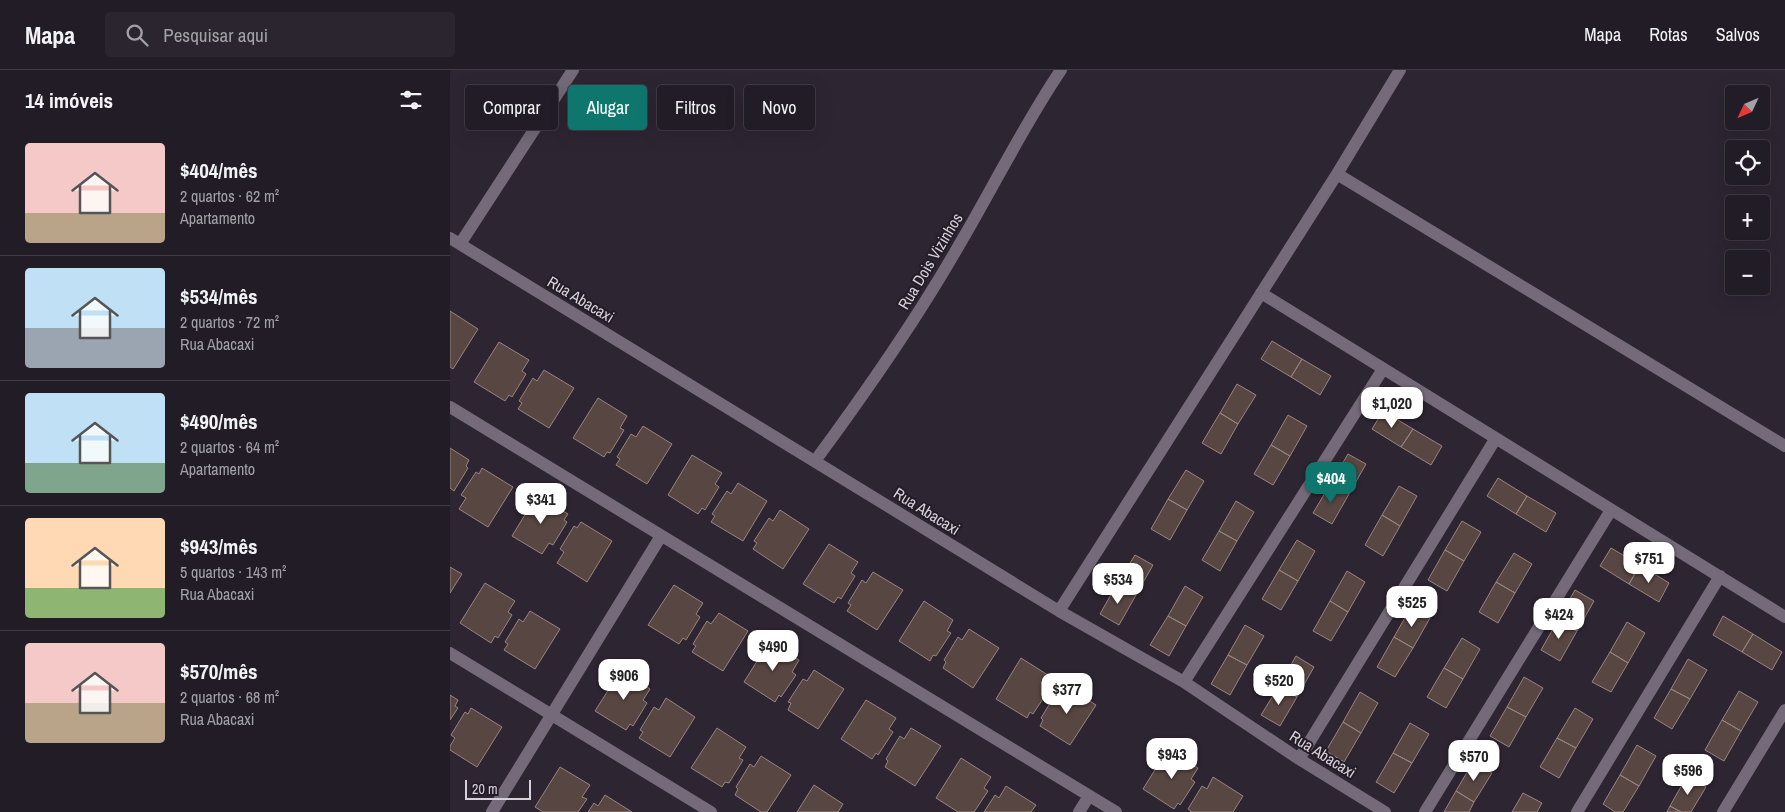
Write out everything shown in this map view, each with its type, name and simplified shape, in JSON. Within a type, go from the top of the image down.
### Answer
[{"type":"street","points":[[455,241],[573,70]]},
{"type":"street","name":"Rua Dois Vizinhos","points":[[815,461],[894,352],[958,248],[1041,100],[1062,70]]},
{"type":"street","points":[[1059,611],[1337,174],[1400,70]]},
{"type":"street","points":[[1337,174],[1785,446]]},
{"type":"street","name":"Rua Abacaxi","points":[[455,241],[1059,611],[1184,682],[1300,759],[1386,812]]},
{"type":"street","points":[[1261,293],[1785,617]]},
{"type":"street","points":[[1184,682],[1383,368]]},
{"type":"street","points":[[450,407],[1116,812]]},
{"type":"street","points":[[1300,759],[1496,438]]},
{"type":"street","points":[[1425,812],[1611,510]]},
{"type":"street","points":[[492,812],[661,536]]},
{"type":"street","points":[[1577,812],[1720,576]]},
{"type":"street","points":[[450,653],[711,812]]},
{"type":"street","points":[[1723,812],[1785,710]]},
{"type":"street","points":[[1079,812],[1089,796]]},
{"type":"building","points":[[450,311],[478,329],[453,369],[450,367]]},
{"type":"building","points":[[1272,341],[1302,359],[1291,377],[1261,359]]},
{"type":"building","points":[[499,342],[529,360],[522,371],[526,374],[512,397],[509,395],[505,401],[474,382]]},
{"type":"building","points":[[1302,359],[1331,376],[1320,395],[1291,377]]},
{"type":"building","points":[[544,370],[574,388],[549,428],[518,409],[522,403],[519,401],[533,378],[537,381]]},
{"type":"building","points":[[1237,384],[1256,395],[1238,424],[1220,413]]},
{"type":"building","points":[[598,398],[627,416],[620,428],[624,430],[610,453],[607,452],[604,457],[573,438]]},
{"type":"building","points":[[1383,411],[1413,429],[1401,447],[1372,429]]},
{"type":"building","points":[[1220,413],[1238,424],[1221,454],[1202,443]]},
{"type":"building","points":[[1288,415],[1307,426],[1290,456],[1271,445]]},
{"type":"building","points":[[643,426],[672,444],[647,484],[616,465],[620,459],[617,457],[631,434],[636,437]]},
{"type":"building","points":[[1413,429],[1442,446],[1431,465],[1401,447]]},
{"type":"building","points":[[1271,445],[1290,456],[1273,485],[1254,474]]},
{"type":"building","points":[[450,448],[469,460],[466,466],[468,468],[454,491],[450,488]]},
{"type":"building","points":[[1348,454],[1366,464],[1349,494],[1331,483]]},
{"type":"building","points":[[692,455],[722,473],[715,484],[719,487],[705,510],[702,508],[698,514],[668,495]]},
{"type":"building","points":[[482,468],[513,487],[488,527],[459,509],[466,498],[461,495],[476,472],[479,474]]},
{"type":"building","points":[[1186,470],[1204,481],[1187,510],[1168,499]]},
{"type":"building","points":[[1498,478],[1527,496],[1516,514],[1487,496]]},
{"type":"building","points":[[738,483],[767,501],[743,541],[711,522],[715,516],[712,514],[727,491],[731,494]]},
{"type":"building","points":[[1331,483],[1349,494],[1332,524],[1313,513]]},
{"type":"building","points":[[1399,486],[1417,496],[1400,526],[1382,515]]},
{"type":"building","points":[[537,495],[568,514],[564,520],[567,522],[553,545],[549,543],[542,554],[512,536]]},
{"type":"building","points":[[1527,496],[1556,513],[1546,532],[1516,514]]},
{"type":"building","points":[[1168,499],[1187,510],[1170,540],[1151,529]]},
{"type":"building","points":[[1236,501],[1254,512],[1237,541],[1219,531]]},
{"type":"building","points":[[780,510],[809,529],[783,569],[753,549],[757,543],[754,541],[769,518],[773,521]]},
{"type":"building","points":[[1382,515],[1400,526],[1383,556],[1365,545]]},
{"type":"building","points":[[1462,521],[1481,532],[1464,561],[1445,550]]},
{"type":"building","points":[[581,522],[612,541],[587,582],[557,563],[564,552],[560,549],[574,526],[577,528]]},
{"type":"building","points":[[1219,531],[1237,541],[1220,571],[1202,560]]},
{"type":"building","points":[[1297,540],[1315,551],[1298,581],[1279,570]]},
{"type":"building","points":[[829,544],[858,562],[851,573],[855,576],[841,599],[838,597],[834,603],[803,584]]},
{"type":"building","points":[[1611,548],[1640,565],[1629,584],[1600,566]]},
{"type":"building","points":[[1445,550],[1464,561],[1447,591],[1428,580]]},
{"type":"building","points":[[1514,553],[1532,564],[1515,593],[1496,582]]},
{"type":"building","points":[[1135,555],[1153,565],[1136,595],[1117,584]]},
{"type":"building","points":[[1640,565],[1669,583],[1659,602],[1629,584]]},
{"type":"building","points":[[450,567],[462,574],[450,593]]},
{"type":"building","points":[[1279,570],[1298,581],[1281,610],[1262,599]]},
{"type":"building","points":[[1347,571],[1365,582],[1348,612],[1330,601]]},
{"type":"building","points":[[873,572],[903,590],[877,630],[847,611],[851,605],[848,603],[862,580],[866,583]]},
{"type":"building","points":[[1496,582],[1515,593],[1498,623],[1479,612]]},
{"type":"building","points":[[485,583],[515,601],[508,612],[512,615],[498,638],[495,636],[491,643],[460,623]]},
{"type":"building","points":[[1117,584],[1136,595],[1119,625],[1100,614]]},
{"type":"building","points":[[674,585],[703,603],[696,614],[700,617],[686,640],[683,638],[679,644],[648,625]]},
{"type":"building","points":[[1185,586],[1203,597],[1186,626],[1168,616]]},
{"type":"building","points":[[1575,590],[1594,601],[1577,631],[1558,620]]},
{"type":"building","points":[[924,601],[953,620],[947,631],[951,633],[936,656],[933,655],[930,661],[899,641]]},
{"type":"building","points":[[1330,601],[1348,612],[1331,641],[1313,631]]},
{"type":"building","points":[[1411,607],[1430,618],[1413,648],[1394,637]]},
{"type":"building","points":[[530,611],[560,629],[535,669],[504,650],[508,644],[505,642],[519,619],[523,622]]},
{"type":"building","points":[[719,613],[748,631],[723,671],[692,652],[696,646],[693,644],[707,621],[711,624]]},
{"type":"building","points":[[1168,616],[1186,626],[1169,656],[1150,645]]},
{"type":"building","points":[[1723,616],[1753,634],[1742,652],[1713,635]]},
{"type":"building","points":[[1558,620],[1577,631],[1560,661],[1541,650]]},
{"type":"building","points":[[1627,622],[1645,633],[1628,663],[1610,652]]},
{"type":"building","points":[[1245,625],[1264,636],[1247,665],[1228,655]]},
{"type":"building","points":[[969,629],[999,648],[973,688],[943,668],[946,662],[944,660],[958,637],[962,640]]},
{"type":"building","points":[[1753,634],[1782,652],[1772,670],[1742,652]]},
{"type":"building","points":[[1394,637],[1413,648],[1395,677],[1377,667]]},
{"type":"building","points":[[1462,638],[1480,649],[1463,679],[1444,668]]},
{"type":"building","points":[[769,642],[799,660],[792,672],[796,675],[781,697],[779,695],[775,702],[744,682]]},
{"type":"building","points":[[1610,652],[1628,663],[1611,692],[1592,682]]},
{"type":"building","points":[[1228,655],[1247,665],[1230,695],[1211,684]]},
{"type":"building","points":[[1296,656],[1314,667],[1297,697],[1279,686]]},
{"type":"building","points":[[1021,658],[1051,677],[1044,688],[1048,691],[1033,714],[1030,712],[1027,718],[996,699]]},
{"type":"building","points":[[1688,659],[1707,670],[1690,699],[1671,689]]},
{"type":"building","points":[[1444,668],[1463,679],[1446,708],[1427,697]]},
{"type":"building","points":[[621,670],[650,689],[643,700],[647,703],[633,726],[630,724],[626,730],[595,711]]},
{"type":"building","points":[[814,670],[844,689],[818,729],[788,710],[791,703],[788,702],[803,679],[807,681]]},
{"type":"building","points":[[1524,677],[1543,688],[1526,717],[1507,707]]},
{"type":"building","points":[[1066,686],[1096,705],[1070,745],[1040,726],[1043,720],[1041,718],[1055,695],[1059,698]]},
{"type":"building","points":[[1279,686],[1297,697],[1280,726],[1261,715]]},
{"type":"building","points":[[1671,689],[1690,699],[1672,729],[1654,718]]},
{"type":"building","points":[[1739,691],[1758,702],[1741,731],[1722,720]]},
{"type":"building","points":[[1360,692],[1378,703],[1361,733],[1343,722]]},
{"type":"building","points":[[450,695],[458,700],[455,706],[458,708],[450,720]]},
{"type":"building","points":[[666,698],[695,717],[670,757],[639,738],[643,732],[640,730],[654,707],[659,710]]},
{"type":"building","points":[[866,700],[896,718],[889,729],[893,732],[878,755],[876,753],[872,759],[841,739]]},
{"type":"building","points":[[1507,707],[1526,717],[1509,747],[1490,736]]},
{"type":"building","points":[[471,708],[502,727],[477,767],[450,750],[450,746],[455,738],[451,735],[465,712],[468,714]]},
{"type":"building","points":[[1575,708],[1593,719],[1576,748],[1557,738]]},
{"type":"building","points":[[1722,720],[1741,731],[1724,761],[1705,750]]},
{"type":"building","points":[[1343,722],[1361,733],[1344,762],[1326,751]]},
{"type":"building","points":[[1410,723],[1429,734],[1412,763],[1393,753]]},
{"type":"building","points":[[717,728],[746,747],[739,758],[743,760],[729,783],[725,782],[722,787],[691,768]]},
{"type":"building","points":[[911,728],[941,746],[915,786],[885,767],[888,761],[886,759],[900,736],[904,739]]},
{"type":"building","points":[[1557,738],[1576,748],[1559,778],[1540,767]]},
{"type":"building","points":[[1637,745],[1656,756],[1639,786],[1620,775]]},
{"type":"building","points":[[1168,749],[1198,768],[1191,779],[1195,782],[1180,805],[1178,803],[1174,809],[1143,789]]},
{"type":"building","points":[[1393,753],[1412,763],[1394,793],[1376,782]]},
{"type":"building","points":[[761,756],[791,775],[767,812],[761,812],[735,795],[738,789],[736,787],[750,764],[754,767]]},
{"type":"building","points":[[961,758],[991,777],[984,788],[988,791],[974,812],[958,812],[936,798]]},
{"type":"building","points":[[1473,762],[1492,773],[1474,802],[1456,791]]},
{"type":"building","points":[[560,767],[590,785],[582,797],[587,799],[578,812],[543,812],[535,807]]},
{"type":"building","points":[[1620,775],[1639,786],[1623,812],[1615,812],[1603,804]]},
{"type":"building","points":[[1687,776],[1706,787],[1691,812],[1681,812],[1670,806]]},
{"type":"building","points":[[1213,777],[1243,796],[1233,812],[1190,812],[1188,809],[1202,786],[1207,789]]},
{"type":"building","points":[[814,785],[843,804],[838,812],[797,812]]},
{"type":"building","points":[[1006,786],[1036,805],[1031,812],[984,812],[995,795],[999,798]]},
{"type":"building","points":[[1456,791],[1474,802],[1469,812],[1444,812]]},
{"type":"building","points":[[1523,793],[1542,803],[1537,812],[1512,812]]},
{"type":"building","points":[[605,795],[632,812],[588,812],[594,803],[598,806]]},
{"type":"building","points":[[1670,806],[1681,812],[1667,812]]}]
